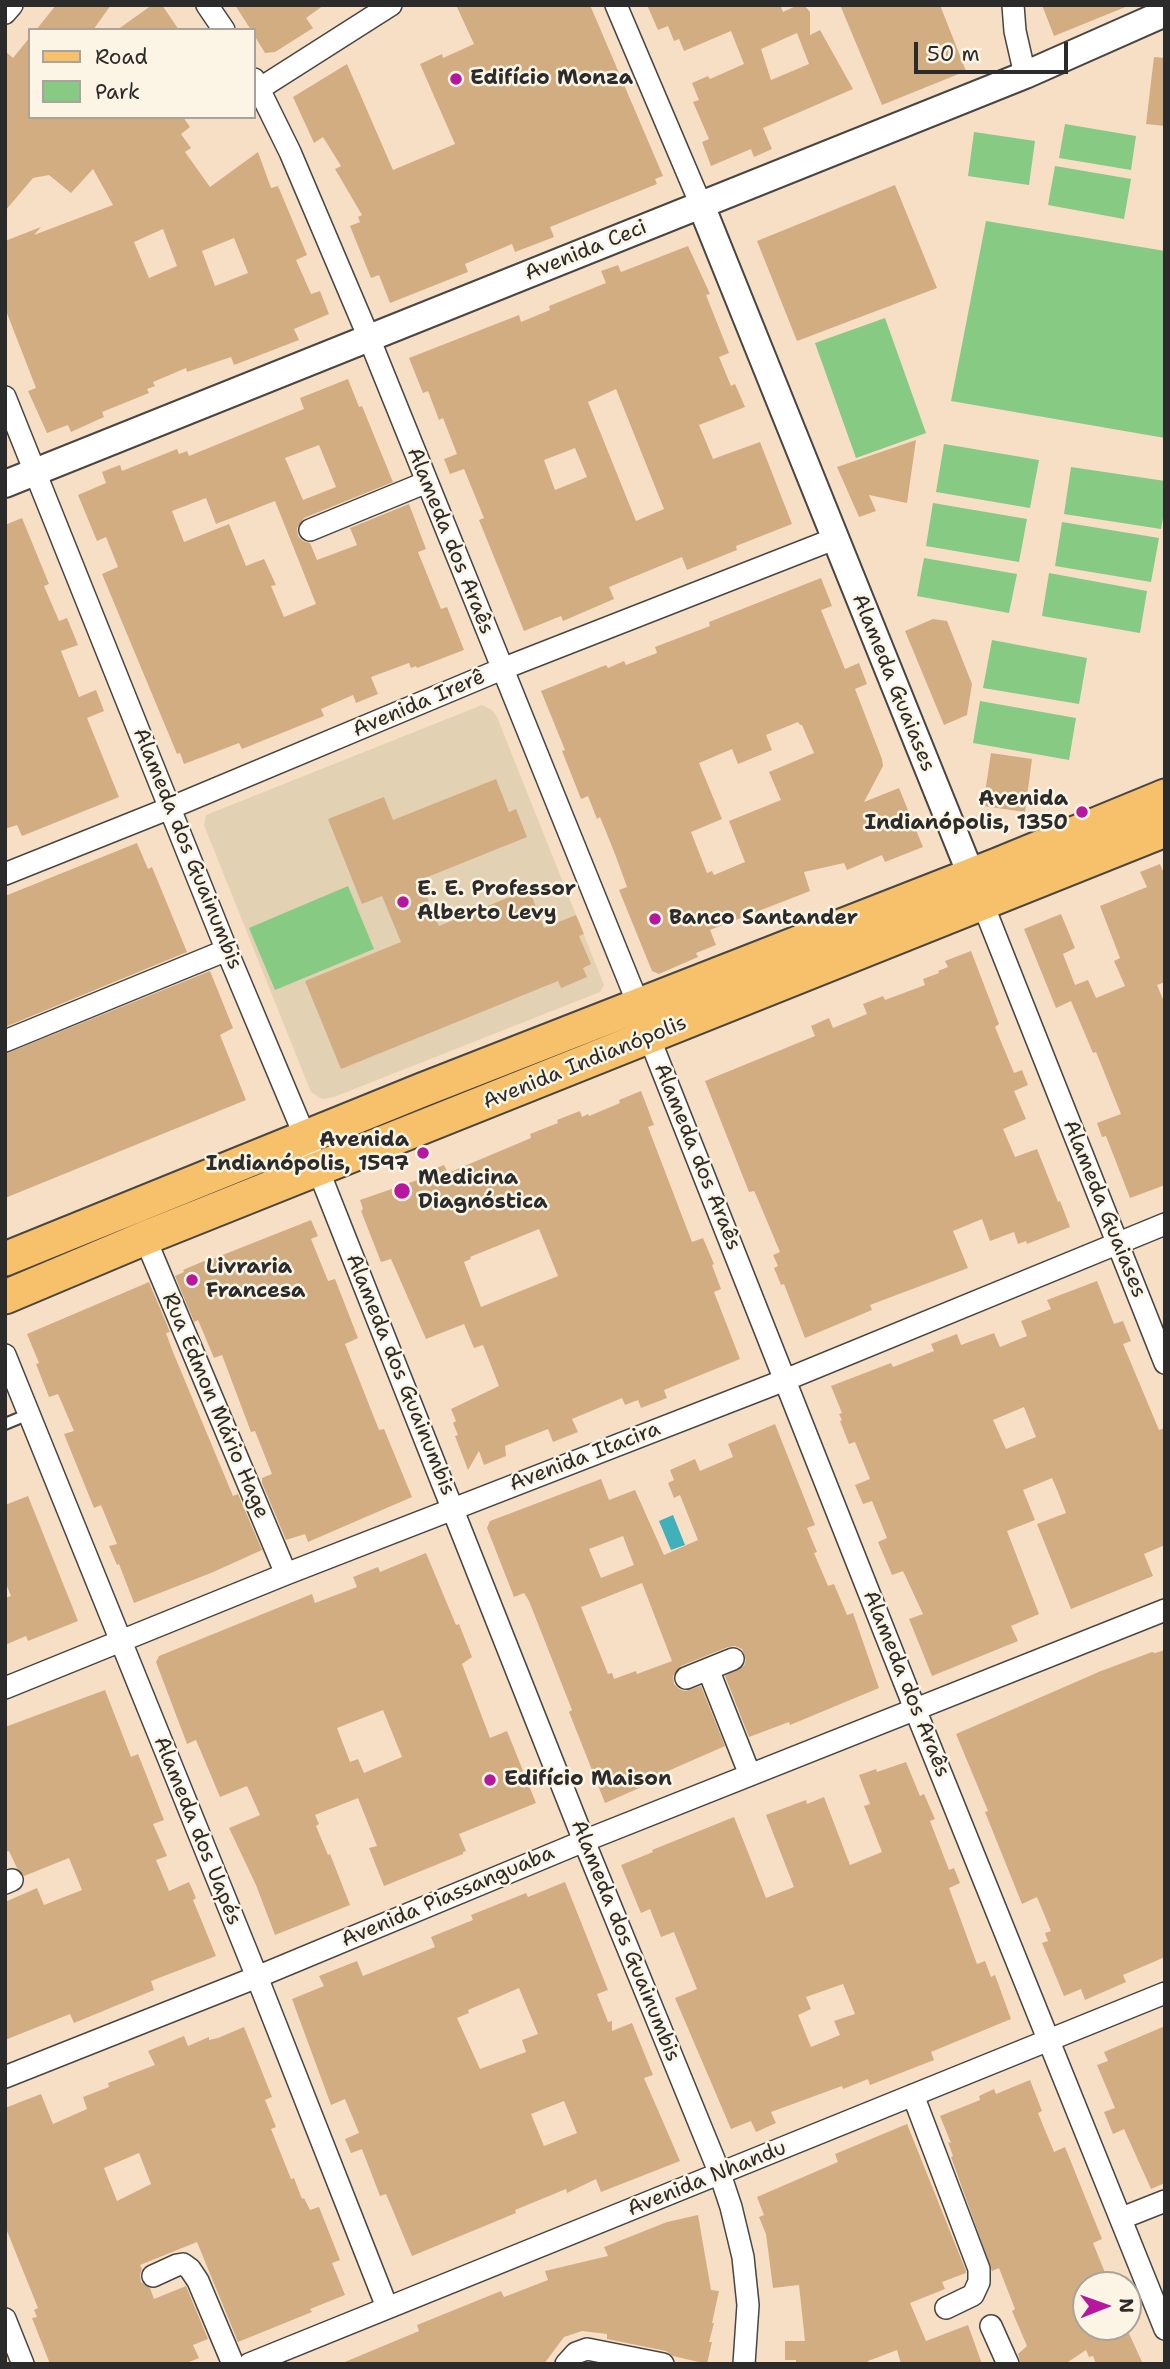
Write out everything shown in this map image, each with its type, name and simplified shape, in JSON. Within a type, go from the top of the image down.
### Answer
[{"type":"main road","name":"Avenida Indianópolis","points":[[5,1297],[145,1238],[649,1037],[976,888],[1165,796]]},
{"type":"main road","name":"Avenida Indianópolis","points":[[5,1259],[639,1006],[976,888],[1165,830]]},
{"type":"street","points":[[5,13],[12,5]]},
{"type":"street","points":[[207,5],[223,28]]},
{"type":"street","points":[[256,84],[391,5]]},
{"type":"street","name":"Alameda Guaiases","points":[[616,5],[701,205],[1165,1363]]},
{"type":"street","points":[[1013,5],[1015,32],[1025,75]]},
{"type":"street","name":"Avenida Ceci","points":[[5,484],[1025,75],[1165,13]]},
{"type":"street","name":"Alameda dos Araês","points":[[256,84],[290,152],[369,338],[639,1006]]},
{"type":"street","name":"Alameda dos Guainumbis","points":[[5,397],[227,950],[306,1139],[584,1841],[720,2174],[743,2257],[748,2305],[744,2364]]},
{"type":"street","points":[[310,530],[427,482]]},
{"type":"street","name":"Avenida Irerê","points":[[5,874],[502,670],[834,539]]},
{"type":"street","points":[[5,1041],[227,950]]},
{"type":"street","name":"Alameda dos Araês","points":[[649,1037],[915,1709],[1165,2329]]},
{"type":"street","name":"Avenida Itacira","points":[[5,1688],[453,1508],[785,1380],[1165,1224]]},
{"type":"street","name":"Rua Edmon Mário Hage","points":[[145,1238],[286,1574]]},
{"type":"street","name":"Alameda dos Uapés","points":[[5,1355],[119,1642],[257,1977],[387,2307]]},
{"type":"street","name":"Avenida Piassanguaba","points":[[5,2077],[257,1977],[584,1841],[1165,1610]]},
{"type":"street","points":[[686,1678],[733,1659]]},
{"type":"street","points":[[708,1669],[750,1775]]},
{"type":"street","name":"Avenida Nhandu","points":[[249,2364],[1165,1993]]},
{"type":"street","points":[[913,2095],[978,2269],[979,2282],[974,2295],[946,2308]]},
{"type":"street","points":[[1122,2218],[1165,2201]]},
{"type":"street","points":[[153,2276],[177,2265],[183,2264],[190,2269],[198,2281],[233,2364]]},
{"type":"street","points":[[5,2319],[23,2364]]},
{"type":"street","points":[[991,2326],[1008,2364]]},
{"type":"street","points":[[566,2364],[576,2353],[587,2349],[663,2364]]},
{"type":"lane","points":[[5,1424],[29,1414]]},
{"type":"shaded area","name":"E. E. Professor Alberto Levy","points":[[482,705],[492,710],[497,717],[604,985],[600,992],[334,1097],[322,1099],[311,1092],[204,825],[206,815]]},
{"type":"green space","points":[[1065,124],[1136,136],[1131,170],[1059,158]]},
{"type":"green space","points":[[974,132],[1035,141],[1029,185],[968,176]]},
{"type":"green space","points":[[1055,166],[1131,179],[1124,219],[1048,205]]},
{"type":"green space","points":[[986,221],[1165,251],[1165,438],[951,401]]},
{"type":"green space","points":[[885,318],[926,433],[856,458],[815,343]]},
{"type":"green space","points":[[944,444],[1039,460],[1030,508],[936,492]]},
{"type":"green space","points":[[1071,467],[1165,481],[1165,507],[1161,529],[1064,514]]},
{"type":"green space","points":[[933,503],[1027,519],[1019,562],[926,546]]},
{"type":"green space","points":[[1062,522],[1159,538],[1151,582],[1055,566]]},
{"type":"green space","points":[[924,558],[1017,574],[1009,613],[917,596]]},
{"type":"green space","points":[[1049,573],[1147,591],[1140,633],[1042,616]]},
{"type":"green space","points":[[992,640],[1087,658],[1079,704],[983,688]]},
{"type":"green space","points":[[980,701],[1076,718],[1069,760],[973,743]]},
{"type":"green space","points":[[348,886],[374,949],[275,990],[249,928]]},
{"type":"water","points":[[673,1515],[685,1545],[671,1550],[659,1521]]},
{"type":"building","points":[[56,5],[111,5],[94,28],[38,28]]},
{"type":"building","points":[[152,5],[162,5],[178,28],[120,28]]},
{"type":"building","points":[[235,5],[324,5],[306,18],[313,28],[275,52],[265,53],[256,38],[256,28],[250,28]]},
{"type":"building","points":[[456,5],[590,5],[663,176],[655,179],[657,184],[550,227],[554,237],[515,252],[512,244],[465,264],[468,272],[390,303],[379,275],[371,278],[350,226],[360,222],[358,217],[362,215],[335,169],[341,166],[323,137],[314,143],[293,97],[347,64],[393,170],[455,144],[420,64],[442,54],[443,58],[474,44]]},
{"type":"building","points":[[647,5],[780,5],[783,12],[804,5],[810,12],[810,35],[820,30],[853,89],[763,128],[772,149],[754,157],[751,149],[711,166],[702,142],[709,139],[693,102],[699,100],[692,83],[708,76],[710,79],[744,64],[731,31],[684,51],[679,39],[674,41],[668,26],[658,30]],"holes":[[[797,33],[809,64],[771,80],[761,49]]]},
{"type":"building","points":[[840,5],[940,5],[966,71],[882,105]]},
{"type":"building","points":[[1042,5],[1128,5],[1128,6],[1054,36]]},
{"type":"building","points":[[28,39],[28,119],[184,119],[190,127],[181,134],[191,148],[185,152],[210,187],[258,152],[271,188],[278,186],[307,255],[296,260],[311,294],[320,291],[329,314],[294,329],[299,340],[234,365],[231,357],[187,372],[186,368],[153,382],[155,386],[147,389],[149,393],[102,412],[104,417],[71,432],[68,425],[47,433],[28,391],[36,388],[5,308],[5,241],[41,227],[34,235],[113,205],[93,169],[71,193],[49,175],[33,178],[5,211],[5,51],[13,58]],"holes":[[[163,229],[177,266],[149,278],[134,242]],[[234,238],[248,273],[215,286],[202,251]]]},
{"type":"building","points":[[1154,57],[1165,58],[1165,126],[1146,124]]},
{"type":"building","points":[[895,185],[937,288],[797,341],[757,241]]},
{"type":"building","points":[[688,246],[710,294],[706,295],[729,353],[719,357],[731,386],[735,384],[745,407],[699,425],[713,459],[760,442],[792,524],[736,546],[737,550],[687,570],[682,557],[609,587],[614,599],[563,621],[561,616],[524,631],[479,520],[484,518],[464,469],[450,474],[444,459],[457,454],[443,418],[439,420],[428,391],[423,393],[409,358],[519,315],[521,322],[550,310],[549,306],[606,283],[601,271],[618,265],[621,272]],"holes":[[[616,389],[664,509],[636,521],[588,402]],[[575,448],[587,477],[555,490],[544,460]]]},
{"type":"building","points":[[348,379],[393,482],[304,518],[297,528],[298,536],[310,543],[317,560],[357,545],[350,528],[409,504],[426,549],[418,552],[441,609],[447,607],[464,650],[417,668],[411,668],[409,663],[371,677],[378,694],[356,703],[353,695],[321,709],[324,716],[242,749],[239,743],[184,764],[180,753],[177,754],[102,574],[118,567],[106,537],[97,541],[78,495],[106,483],[102,472],[120,465],[122,471],[177,449],[179,454],[187,451],[189,456],[304,409],[300,398]],"holes":[[[319,445],[336,487],[303,500],[285,458]],[[206,498],[216,524],[275,501],[316,604],[284,617],[271,586],[276,585],[264,559],[246,566],[229,524],[184,542],[172,511]]]},
{"type":"building","points":[[916,440],[907,503],[869,495],[876,511],[859,517],[837,467]]},
{"type":"building","points":[[22,518],[49,584],[44,586],[59,621],[67,618],[78,645],[61,651],[79,697],[96,690],[104,711],[87,718],[119,797],[22,836],[17,825],[5,829],[5,525]]},
{"type":"building","points":[[821,578],[832,606],[821,610],[845,669],[859,663],[867,684],[855,689],[882,759],[883,766],[864,802],[899,788],[923,847],[885,862],[882,855],[847,870],[844,863],[804,872],[810,891],[710,930],[716,945],[696,953],[698,957],[659,974],[652,971],[619,890],[627,887],[600,817],[597,819],[588,796],[581,799],[541,691],[606,665],[608,668],[624,661],[626,665],[657,653],[655,647],[710,626],[709,622]],"holes":[[[798,722],[814,753],[769,772],[781,800],[729,821],[745,862],[714,875],[712,871],[707,873],[691,832],[722,819],[699,763],[732,749],[738,764],[772,750],[766,735]]]},
{"type":"building","points":[[933,619],[947,621],[972,684],[967,715],[944,725],[905,631]]},
{"type":"building","points":[[991,753],[1032,759],[1025,812],[983,806]]},
{"type":"building","points":[[496,779],[509,812],[516,809],[527,837],[420,880],[439,926],[529,889],[544,928],[576,915],[584,934],[579,936],[591,964],[583,968],[587,977],[561,988],[558,981],[341,1069],[305,981],[401,942],[382,896],[362,904],[328,819],[384,797],[393,820]]},
{"type":"building","points":[[137,843],[148,869],[152,867],[187,952],[5,1027],[5,896]]},
{"type":"building","points":[[1160,864],[1165,876],[1165,982],[1157,985],[1165,1004],[1165,1185],[1130,1198],[1106,1136],[1102,1137],[1097,1123],[1121,1114],[1096,1052],[1093,1053],[1071,1001],[1056,1008],[1024,929],[1061,914],[1075,948],[1063,954],[1075,985],[1088,980],[1096,998],[1125,986],[1114,961],[1120,958],[1100,906],[1147,887],[1140,872]]},
{"type":"building","points":[[971,951],[999,1024],[995,1027],[1014,1073],[1022,1070],[1028,1085],[1014,1091],[1026,1119],[1003,1129],[1015,1157],[1037,1149],[1070,1227],[1027,1244],[1026,1241],[1018,1244],[1014,1232],[990,1241],[982,1219],[953,1231],[968,1268],[870,1305],[872,1310],[805,1338],[784,1284],[781,1285],[774,1268],[778,1266],[773,1255],[780,1252],[754,1191],[749,1192],[705,1081],[815,1036],[811,1026],[829,1018],[833,1028],[867,1014],[863,1004],[883,996],[885,1000],[925,985],[923,979],[948,967],[945,961]]},
{"type":"building","points":[[210,971],[233,1028],[220,1035],[246,1100],[5,1198],[5,1054]]},
{"type":"building","points":[[641,1091],[654,1125],[648,1127],[692,1242],[703,1238],[714,1264],[712,1265],[721,1289],[714,1292],[740,1359],[664,1390],[667,1398],[641,1408],[638,1400],[625,1405],[622,1398],[572,1419],[578,1432],[553,1442],[548,1429],[505,1446],[506,1456],[484,1465],[479,1451],[468,1470],[455,1436],[458,1435],[453,1423],[456,1421],[451,1409],[499,1386],[483,1345],[474,1348],[464,1324],[426,1339],[391,1259],[381,1262],[361,1211],[363,1209],[360,1200],[429,1176],[427,1172],[444,1165],[448,1173],[531,1138],[530,1134],[558,1123],[557,1120],[580,1111],[582,1117],[588,1114],[589,1116],[620,1103],[619,1100]],"holes":[[[539,1229],[558,1276],[481,1307],[464,1262],[471,1259],[470,1257]]]},
{"type":"building","points":[[311,1220],[318,1236],[311,1239],[328,1281],[335,1279],[358,1338],[345,1344],[379,1430],[384,1429],[412,1497],[308,1542],[305,1534],[286,1540],[262,1483],[262,1478],[272,1474],[255,1431],[251,1432],[222,1355],[214,1358],[198,1320],[194,1322],[175,1276],[204,1261]]},
{"type":"building","points":[[1097,1281],[1114,1324],[1123,1321],[1131,1341],[1123,1344],[1159,1430],[1165,1428],[1165,1545],[1144,1554],[1153,1576],[1071,1609],[1037,1524],[1066,1513],[1058,1492],[1052,1478],[1023,1490],[1035,1520],[1007,1531],[1039,1614],[1011,1626],[1018,1641],[932,1676],[909,1619],[923,1614],[903,1571],[892,1575],[878,1542],[887,1538],[872,1501],[863,1504],[855,1485],[870,1479],[855,1442],[849,1444],[840,1421],[842,1420],[839,1414],[842,1413],[831,1386],[891,1363],[893,1367],[934,1351],[931,1344],[957,1334],[961,1345],[994,1333],[1000,1347],[1027,1336],[1021,1321],[1051,1309],[1047,1300]],"holes":[[[1024,1407],[1036,1437],[1006,1449],[993,1420]]]},
{"type":"building","points":[[149,1282],[170,1332],[166,1333],[173,1352],[233,1496],[238,1494],[262,1550],[134,1603],[109,1546],[117,1544],[101,1505],[94,1508],[64,1434],[74,1431],[58,1394],[49,1397],[27,1334]]},
{"type":"building","points":[[775,1424],[815,1525],[807,1528],[817,1552],[814,1553],[828,1586],[834,1584],[847,1615],[853,1613],[879,1688],[790,1725],[789,1722],[749,1737],[725,1676],[744,1666],[746,1660],[742,1649],[728,1647],[681,1666],[673,1676],[674,1684],[685,1691],[701,1686],[725,1746],[652,1778],[653,1782],[605,1803],[529,1601],[524,1593],[514,1597],[487,1528],[490,1521],[601,1479],[609,1500],[635,1490],[664,1555],[698,1540],[680,1495],[674,1498],[668,1483],[674,1480],[670,1470],[695,1459],[700,1471],[733,1457],[728,1444]],"holes":[[[623,1536],[634,1565],[601,1578],[589,1549]],[[642,1583],[672,1661],[614,1679],[612,1673],[608,1674],[581,1607]]]},
{"type":"building","points":[[28,1496],[78,1621],[28,1641],[26,1636],[5,1645],[5,1598],[11,1596],[5,1581],[5,1505]]},
{"type":"building","points":[[426,1553],[472,1657],[462,1664],[490,1738],[507,1731],[536,1803],[459,1834],[466,1851],[463,1854],[384,1886],[369,1848],[377,1846],[358,1798],[315,1815],[319,1824],[316,1826],[350,1905],[275,1935],[256,1885],[229,1828],[260,1815],[247,1786],[220,1797],[196,1740],[187,1744],[156,1662],[159,1656],[312,1594],[315,1603],[357,1587],[353,1577],[378,1567],[380,1572]],"holes":[[[383,1710],[402,1757],[364,1773],[358,1759],[350,1762],[337,1728]]]},
{"type":"building","points":[[1165,1650],[1165,1957],[1123,1975],[1126,1982],[1085,2000],[1081,1989],[1064,1996],[1042,1943],[1048,1941],[1045,1933],[1051,1931],[1037,1897],[1022,1904],[956,1734],[1101,1671],[1152,1652]]},
{"type":"building","points":[[105,1690],[131,1757],[138,1754],[164,1820],[153,1824],[167,1856],[156,1860],[169,1891],[189,1882],[196,1898],[193,1900],[216,1956],[151,1981],[154,1990],[74,2023],[70,2014],[5,2040],[5,1902],[37,1888],[44,1905],[82,1890],[69,1858],[24,1876],[9,1851],[5,1852],[5,1727]]},
{"type":"building","points":[[906,1762],[920,1796],[924,1794],[935,1819],[930,1821],[949,1870],[954,1868],[960,1883],[949,1888],[977,1964],[985,1961],[991,1977],[995,1975],[1011,2019],[931,2052],[934,2060],[870,2085],[868,2079],[843,2089],[842,2086],[771,2112],[776,2123],[756,2132],[751,2121],[731,2129],[675,1998],[697,1989],[674,1932],[661,1937],[650,1909],[641,1913],[621,1865],[734,1817],[766,1898],[794,1887],[766,1815],[806,1800],[807,1804],[824,1797],[850,1865],[882,1852],[864,1806],[870,1804],[859,1775],[876,1769],[877,1772]],"holes":[[[843,1984],[855,2014],[834,2021],[840,2035],[811,2047],[798,2015],[811,2009],[806,1997]]]},
{"type":"building","points":[[565,1882],[608,1990],[597,1994],[608,2022],[612,2021],[612,2031],[632,2023],[653,2075],[644,2078],[680,2161],[601,2192],[596,2179],[567,2193],[566,2189],[412,2256],[386,2194],[380,2196],[362,2149],[351,2153],[345,2139],[359,2133],[345,2099],[331,2105],[292,1999],[324,1986],[319,1976],[357,1961],[363,1976],[435,1947],[431,1937],[473,1920],[471,1915],[526,1893],[528,1897]],"holes":[[[519,1988],[538,2034],[522,2040],[526,2052],[480,2069],[457,2018],[469,2013],[468,2010]],[[564,2101],[577,2133],[544,2146],[531,2114]]]},
{"type":"building","points":[[1165,2026],[1165,2183],[1151,2189],[1124,2129],[1113,2134],[1104,2112],[1115,2108],[1097,2065],[1108,2061],[1104,2052]]},
{"type":"building","points":[[244,2027],[272,2097],[265,2100],[276,2127],[271,2129],[302,2199],[304,2198],[310,2210],[319,2207],[340,2260],[332,2263],[345,2295],[310,2309],[312,2312],[238,2342],[197,2242],[140,2265],[140,2275],[141,2282],[150,2288],[154,2299],[186,2286],[208,2339],[193,2345],[199,2358],[184,2364],[50,2364],[32,2318],[37,2317],[34,2310],[38,2308],[5,2226],[5,2108],[41,2094],[53,2124],[87,2109],[83,2097],[109,2087],[108,2083],[155,2065],[148,2051],[184,2036],[188,2046],[209,2037],[209,2040]],"holes":[[[139,2153],[151,2184],[117,2201],[104,2168]]]},
{"type":"building","points":[[1030,2080],[1042,2111],[1038,2113],[1054,2152],[1065,2147],[1102,2239],[1093,2243],[1104,2271],[1072,2271],[1072,2341],[1132,2341],[1143,2364],[1096,2364],[1093,2356],[1089,2357],[1086,2350],[1065,2364],[1021,2364],[1018,2354],[1027,2346],[1012,2311],[1015,2309],[999,2268],[992,2271],[951,2157],[953,2156],[948,2142],[951,2143],[940,2116],[980,2100],[979,2096],[994,2089],[996,2094]]},
{"type":"building","points":[[907,2124],[966,2271],[942,2282],[945,2289],[910,2303],[926,2341],[968,2325],[982,2364],[901,2364],[897,2350],[868,2361],[868,2364],[796,2364],[796,2360],[785,2360],[785,2341],[805,2341],[799,2285],[773,2288],[766,2234],[759,2217],[764,2215],[757,2197],[838,2162],[835,2154]]},
{"type":"building","points":[[698,2215],[711,2290],[719,2291],[707,2364],[673,2356],[666,2351],[607,2339],[607,2334],[582,2331],[564,2337],[544,2364],[340,2364],[419,2331],[417,2325],[501,2291],[504,2297],[548,2280],[545,2271],[608,2256],[604,2247],[667,2222]]},
{"type":"place","name":"Edifício Monza","points":[[456,79]]},
{"type":"place","name":"Avenida Indianópolis, 1350","points":[[1082,812]]},
{"type":"place","name":"E. E. Professor Alberto Levy","points":[[403,902]]},
{"type":"place","name":"Banco Santander","points":[[655,919]]},
{"type":"place","name":"Avenida Indianópolis, 1597","points":[[423,1153]]},
{"type":"place","name":"Medicina Diagnóstica","points":[[402,1191]]},
{"type":"place","name":"Livraria Francesa","points":[[192,1280]]},
{"type":"place","name":"Edifício Maison","points":[[490,1780]]}]
